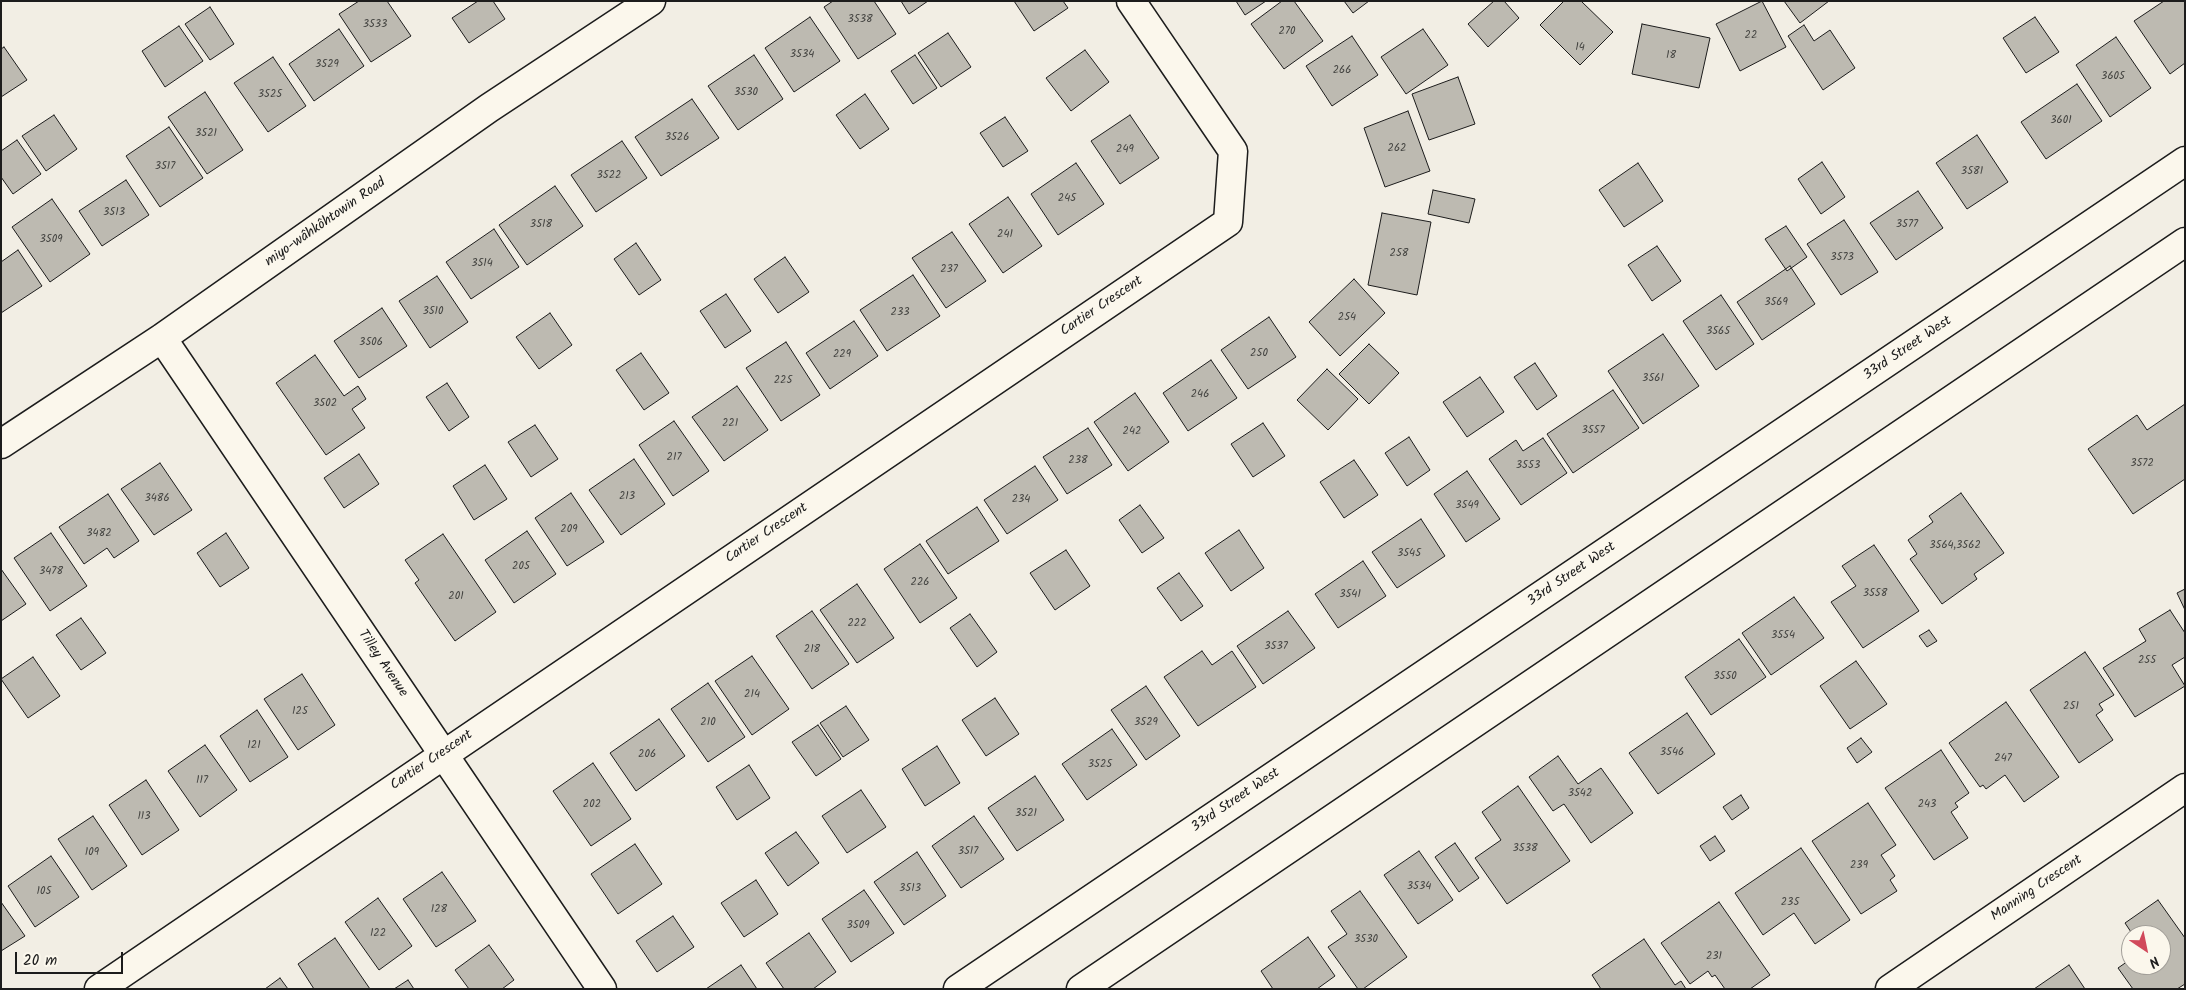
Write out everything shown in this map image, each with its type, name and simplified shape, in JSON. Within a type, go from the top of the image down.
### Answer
[{"type":"street","name":"miyo-wâhkôhtowin Road","points":[[1,444],[162,338],[489,108],[651,1]]},
{"type":"street","name":"Cartier Crescent","points":[[98,989],[1228,222],[1232,151],[1131,1]]},
{"type":"street","name":"33rd Street West","points":[[958,989],[2185,160]]},
{"type":"street","points":[[1081,989],[2185,242]]},
{"type":"street","name":"Tilley Avenue","points":[[162,338],[602,989]]},
{"type":"street","name":"Manning Crescent","points":[[1890,989],[2185,788]]},
{"type":"building","points":[[359,1],[387,1],[411,36],[371,62],[339,14]]},
{"type":"building","points":[[478,1],[493,1],[505,19],[469,43],[452,18]]},
{"type":"building","points":[[833,1],[874,1],[896,34],[858,59],[824,7]]},
{"type":"building","points":[[901,1],[928,1],[909,14]]},
{"type":"building","points":[[1014,1],[1063,1],[1068,8],[1034,31]]},
{"type":"building","points":[[1236,1],[1266,1],[1245,15]]},
{"type":"building","points":[[1282,1],[1294,1],[1323,41],[1284,69],[1251,24]]},
{"type":"building","points":[[1344,1],[1369,1],[1353,13]]},
{"type":"building","points":[[1494,1],[1504,1],[1519,18],[1488,47],[1468,24]]},
{"type":"building","points":[[1564,1],[1581,1],[1613,32],[1580,65],[1540,25]]},
{"type":"building","points":[[1762,1],[1786,47],[1740,71],[1716,24]]},
{"type":"building","points":[[1784,1],[1829,1],[1800,23]]},
{"type":"building","points":[[2164,1],[2185,1],[2185,63],[2170,74],[2134,21]]},
{"type":"building","points":[[210,7],[234,44],[210,60],[185,24]]},
{"type":"building","points":[[810,17],[840,61],[794,92],[765,48]]},
{"type":"building","points":[[2035,17],[2059,52],[2026,73],[2003,38]]},
{"type":"building","points":[[1642,24],[1710,38],[1699,88],[1632,74]]},
{"type":"building","points":[[1804,25],[1814,41],[1830,30],[1855,68],[1823,90],[1788,36]]},
{"type":"building","points":[[179,26],[203,61],[165,87],[142,51]]},
{"type":"building","points":[[339,29],[364,66],[314,101],[289,64]]},
{"type":"building","points":[[1423,29],[1448,65],[1406,94],[1381,57]]},
{"type":"building","points":[[948,33],[971,67],[941,87],[918,53]]},
{"type":"building","points":[[1352,36],[1378,75],[1332,106],[1306,66]]},
{"type":"building","points":[[2116,37],[2151,88],[2110,117],[2076,65]]},
{"type":"building","points":[[4,47],[27,80],[1,97],[1,49]]},
{"type":"building","points":[[1085,50],[1109,82],[1071,111],[1046,78]]},
{"type":"building","points":[[754,55],[783,99],[738,130],[708,86]]},
{"type":"building","points":[[915,55],[937,88],[913,104],[891,71]]},
{"type":"building","points":[[273,57],[306,106],[268,132],[234,83]]},
{"type":"building","points":[[1458,77],[1475,124],[1429,140],[1412,94]]},
{"type":"building","points":[[2077,84],[2102,121],[2046,159],[2021,122]]},
{"type":"building","points":[[205,92],[243,150],[207,174],[168,117]]},
{"type":"building","points":[[865,94],[889,129],[860,149],[836,115]]},
{"type":"building","points":[[692,99],[719,138],[661,176],[635,137]]},
{"type":"building","points":[[1408,111],[1430,171],[1385,187],[1364,128]]},
{"type":"building","points":[[54,115],[77,149],[46,171],[22,136]]},
{"type":"building","points":[[1130,115],[1159,158],[1120,184],[1091,141]]},
{"type":"building","points":[[1005,117],[1028,151],[1003,167],[980,133]]},
{"type":"building","points":[[169,127],[203,178],[160,207],[126,156]]},
{"type":"building","points":[[1977,135],[2008,182],[1967,209],[1936,163]]},
{"type":"building","points":[[17,140],[41,174],[13,194],[1,177],[1,151]]},
{"type":"building","points":[[622,141],[647,178],[596,212],[571,175]]},
{"type":"building","points":[[1822,162],[1845,197],[1821,214],[1798,179]]},
{"type":"building","points":[[1076,163],[1104,204],[1058,235],[1031,194]]},
{"type":"building","points":[[1638,163],[1663,201],[1624,227],[1599,190]]},
{"type":"building","points":[[126,180],[149,215],[102,246],[79,211]]},
{"type":"building","points":[[555,186],[583,226],[527,265],[499,225]]},
{"type":"building","points":[[1433,190],[1475,199],[1469,223],[1428,214]]},
{"type":"building","points":[[1918,191],[1943,228],[1896,260],[1870,223]]},
{"type":"building","points":[[1008,197],[1042,246],[1003,273],[969,224]]},
{"type":"building","points":[[52,199],[90,254],[50,282],[12,227]]},
{"type":"building","points":[[1382,213],[1431,222],[1417,295],[1368,285]]},
{"type":"building","points":[[1844,220],[1878,272],[1841,295],[1807,244]]},
{"type":"building","points":[[1786,226],[1807,257],[1787,271],[1765,239]]},
{"type":"building","points":[[494,229],[519,267],[471,299],[446,262]]},
{"type":"building","points":[[952,232],[986,281],[946,308],[912,258]]},
{"type":"building","points":[[636,243],[661,280],[639,295],[614,259]]},
{"type":"building","points":[[1657,246],[1681,281],[1652,301],[1628,265]]},
{"type":"building","points":[[18,250],[42,286],[1,313],[1,262]]},
{"type":"building","points":[[785,257],[809,292],[778,313],[754,279]]},
{"type":"building","points":[[1790,266],[1815,304],[1762,340],[1737,302]]},
{"type":"building","points":[[913,275],[940,316],[887,351],[860,310]]},
{"type":"building","points":[[437,276],[468,322],[430,348],[399,301]]},
{"type":"building","points":[[1354,279],[1385,313],[1340,356],[1309,322]]},
{"type":"building","points":[[726,294],[751,331],[725,348],[700,311]]},
{"type":"building","points":[[1721,295],[1754,344],[1716,370],[1683,321]]},
{"type":"building","points":[[382,308],[407,346],[359,378],[334,341]]},
{"type":"building","points":[[550,313],[572,345],[539,369],[516,337]]},
{"type":"building","points":[[1269,317],[1296,357],[1248,389],[1221,350]]},
{"type":"building","points":[[854,321],[878,356],[830,389],[806,353]]},
{"type":"building","points":[[1663,334],[1699,386],[1643,424],[1608,371]]},
{"type":"building","points":[[786,342],[820,395],[781,421],[746,368]]},
{"type":"building","points":[[1369,344],[1399,373],[1369,404],[1339,374]]},
{"type":"building","points":[[641,353],[669,393],[644,410],[616,370]]},
{"type":"building","points":[[315,355],[344,396],[358,386],[366,399],[352,409],[365,428],[326,455],[276,383]]},
{"type":"building","points":[[1211,360],[1237,398],[1188,431],[1163,393]]},
{"type":"building","points":[[1535,363],[1557,396],[1537,410],[1514,377]]},
{"type":"building","points":[[1327,369],[1358,399],[1328,430],[1297,400]]},
{"type":"building","points":[[1480,377],[1504,412],[1467,437],[1443,402]]},
{"type":"building","points":[[447,383],[469,417],[449,431],[426,397]]},
{"type":"building","points":[[737,386],[768,430],[724,461],[692,417]]},
{"type":"building","points":[[1613,390],[1639,428],[1573,473],[1547,434]]},
{"type":"building","points":[[1135,393],[1169,442],[1128,471],[1094,422]]},
{"type":"building","points":[[2185,404],[2185,479],[2133,514],[2088,449],[2137,415],[2147,430]]},
{"type":"building","points":[[674,421],[709,471],[673,496],[639,445]]},
{"type":"building","points":[[1263,423],[1285,456],[1253,477],[1231,444]]},
{"type":"building","points":[[535,425],[558,459],[531,477],[508,442]]},
{"type":"building","points":[[1088,428],[1112,465],[1067,494],[1043,457]]},
{"type":"building","points":[[1409,437],[1430,470],[1407,486],[1385,453]]},
{"type":"building","points":[[1543,438],[1567,473],[1521,505],[1489,459],[1516,440],[1523,451]]},
{"type":"building","points":[[359,454],[379,484],[344,508],[324,478]]},
{"type":"building","points":[[634,459],[665,504],[621,535],[589,490]]},
{"type":"building","points":[[1354,460],[1378,495],[1344,518],[1320,482]]},
{"type":"building","points":[[160,463],[192,510],[154,535],[121,489]]},
{"type":"building","points":[[485,465],[507,499],[474,520],[453,486]]},
{"type":"building","points":[[1035,466],[1058,500],[1007,534],[984,500]]},
{"type":"building","points":[[1467,471],[1500,519],[1466,542],[1434,494]]},
{"type":"building","points":[[571,493],[604,542],[567,566],[535,518]]},
{"type":"building","points":[[1961,493],[2004,553],[1974,574],[1977,579],[1942,604],[1910,559],[1917,554],[1908,540],[1933,522],[1929,516]]},
{"type":"building","points":[[108,494],[139,541],[114,558],[107,548],[84,564],[59,527]]},
{"type":"building","points":[[1140,505],[1164,538],[1142,553],[1119,520]]},
{"type":"building","points":[[977,507],[999,541],[948,574],[926,541]]},
{"type":"building","points":[[1421,519],[1445,556],[1397,588],[1372,552]]},
{"type":"building","points":[[1239,530],[1264,568],[1231,591],[1205,553]]},
{"type":"building","points":[[527,531],[556,574],[514,603],[485,560]]},
{"type":"building","points":[[51,533],[87,586],[50,611],[14,558]]},
{"type":"building","points":[[226,533],[249,568],[220,587],[197,553]]},
{"type":"building","points":[[443,534],[496,612],[455,641],[415,583],[419,580],[405,560]]},
{"type":"building","points":[[920,544],[957,598],[920,623],[884,569]]},
{"type":"building","points":[[1874,545],[1919,611],[1863,648],[1831,602],[1856,586],[1842,566]]},
{"type":"building","points":[[1066,550],[1090,586],[1055,610],[1030,573]]},
{"type":"building","points":[[1363,561],[1386,596],[1338,628],[1315,594]]},
{"type":"building","points":[[1,569],[26,604],[1,621]]},
{"type":"building","points":[[1179,573],[1203,606],[1181,621],[1157,588]]},
{"type":"building","points":[[857,584],[894,638],[857,663],[820,610]]},
{"type":"building","points":[[2185,589],[2185,610],[2177,593]]},
{"type":"building","points":[[1794,597],[1824,638],[1771,675],[1742,633]]},
{"type":"building","points":[[2170,610],[2185,633],[2185,657],[2172,665],[2185,686],[2135,717],[2103,668],[2146,641],[2139,629]]},
{"type":"building","points":[[812,611],[849,664],[812,689],[776,636]]},
{"type":"building","points":[[1288,611],[1315,648],[1263,684],[1237,646]]},
{"type":"building","points":[[970,614],[997,652],[977,667],[950,628]]},
{"type":"building","points":[[81,618],[106,653],[81,670],[56,635]]},
{"type":"building","points":[[1929,630],[1937,641],[1927,647],[1919,636]]},
{"type":"building","points":[[1739,639],[1766,677],[1711,715],[1685,677]]},
{"type":"building","points":[[1202,651],[1212,665],[1232,651],[1256,687],[1198,726],[1164,677]]},
{"type":"building","points":[[2085,652],[2114,695],[2099,704],[2103,710],[2096,715],[2113,740],[2079,763],[2030,690]]},
{"type":"building","points":[[752,656],[789,709],[752,735],[715,681]]},
{"type":"building","points":[[33,657],[60,696],[28,718],[1,679]]},
{"type":"building","points":[[1856,661],[1887,704],[1850,729],[1820,686]]},
{"type":"building","points":[[302,674],[335,725],[298,750],[264,699]]},
{"type":"building","points":[[708,683],[745,737],[708,762],[671,709]]},
{"type":"building","points":[[1146,686],[1180,736],[1146,760],[1111,710]]},
{"type":"building","points":[[995,698],[1019,734],[986,756],[962,720]]},
{"type":"building","points":[[2006,702],[2059,777],[2024,802],[2005,775],[1986,789],[1983,785],[1980,787],[1949,743]]},
{"type":"building","points":[[846,706],[869,740],[843,757],[820,723]]},
{"type":"building","points":[[257,710],[288,757],[250,782],[220,736]]},
{"type":"building","points":[[1687,713],[1715,754],[1658,794],[1629,753]]},
{"type":"building","points":[[659,719],[685,756],[636,791],[610,753]]},
{"type":"building","points":[[818,725],[841,759],[816,776],[792,742]]},
{"type":"building","points":[[1112,729],[1137,765],[1087,800],[1062,764]]},
{"type":"building","points":[[1861,738],[1872,752],[1857,763],[1847,748]]},
{"type":"building","points":[[205,745],[237,790],[200,817],[168,771]]},
{"type":"building","points":[[937,746],[960,783],[925,806],[902,769]]},
{"type":"building","points":[[1941,750],[1969,793],[1955,803],[1958,807],[1951,812],[1968,838],[1934,860],[1885,788]]},
{"type":"building","points":[[1558,756],[1578,784],[1601,768],[1633,813],[1591,843],[1564,804],[1553,811],[1529,777]]},
{"type":"building","points":[[593,763],[631,819],[591,846],[553,791]]},
{"type":"building","points":[[749,765],[770,798],[737,820],[716,787]]},
{"type":"building","points":[[1035,776],[1064,820],[1017,851],[988,808]]},
{"type":"building","points":[[146,780],[179,830],[142,855],[109,805]]},
{"type":"building","points":[[1518,786],[1570,861],[1507,904],[1475,858],[1501,840],[1482,812]]},
{"type":"building","points":[[861,790],[886,827],[847,853],[822,816]]},
{"type":"building","points":[[1741,795],[1749,808],[1732,820],[1723,807]]},
{"type":"building","points":[[1868,803],[1896,845],[1881,855],[1895,876],[1890,880],[1897,891],[1861,914],[1812,841]]},
{"type":"building","points":[[93,816],[127,866],[92,890],[58,839]]},
{"type":"building","points":[[974,816],[1004,859],[961,888],[932,846]]},
{"type":"building","points":[[796,832],[819,863],[788,886],[765,853]]},
{"type":"building","points":[[1715,836],[1725,851],[1710,861],[1700,846]]},
{"type":"building","points":[[1455,843],[1479,878],[1459,892],[1435,857]]},
{"type":"building","points":[[635,844],[662,884],[618,914],[591,874]]},
{"type":"building","points":[[1801,848],[1850,920],[1815,944],[1794,913],[1763,935],[1735,893]]},
{"type":"building","points":[[1419,851],[1453,900],[1418,924],[1384,875]]},
{"type":"building","points":[[917,852],[946,896],[904,925],[874,882]]},
{"type":"building","points":[[51,856],[79,897],[35,927],[8,886]]},
{"type":"building","points":[[442,872],[476,921],[436,947],[403,899]]},
{"type":"building","points":[[756,880],[778,914],[744,937],[721,903]]},
{"type":"building","points":[[864,890],[894,933],[851,962],[822,919]]},
{"type":"building","points":[[1360,891],[1407,957],[1363,989],[1358,989],[1328,947],[1347,934],[1331,911]]},
{"type":"building","points":[[378,898],[412,946],[379,970],[345,922]]},
{"type":"building","points":[[2158,900],[2185,938],[2185,984],[2177,989],[2133,989],[2123,975],[2171,975],[2171,925],[2126,925],[2125,923]]},
{"type":"building","points":[[1,902],[25,936],[1,951]]},
{"type":"building","points":[[1719,902],[1770,975],[1750,989],[1725,989],[1715,975],[1712,977],[1708,971],[1690,984],[1661,943]]},
{"type":"building","points":[[673,916],[694,947],[657,972],[636,941]]},
{"type":"building","points":[[809,933],[836,972],[813,989],[784,989],[766,963]]},
{"type":"building","points":[[1308,937],[1335,976],[1317,989],[1273,989],[1261,971]]},
{"type":"building","points":[[335,938],[370,989],[314,989],[298,964]]},
{"type":"building","points":[[1644,939],[1675,985],[1681,981],[1686,989],[1601,989],[1592,975]]},
{"type":"building","points":[[489,945],[514,980],[502,989],[469,989],[455,970]]},
{"type":"building","points":[[741,965],[757,989],[706,989]]},
{"type":"building","points":[[2069,965],[2085,989],[2034,989]]},
{"type":"building","points":[[280,978],[288,989],[265,989]]},
{"type":"building","points":[[408,980],[414,989],[394,989]]}]
